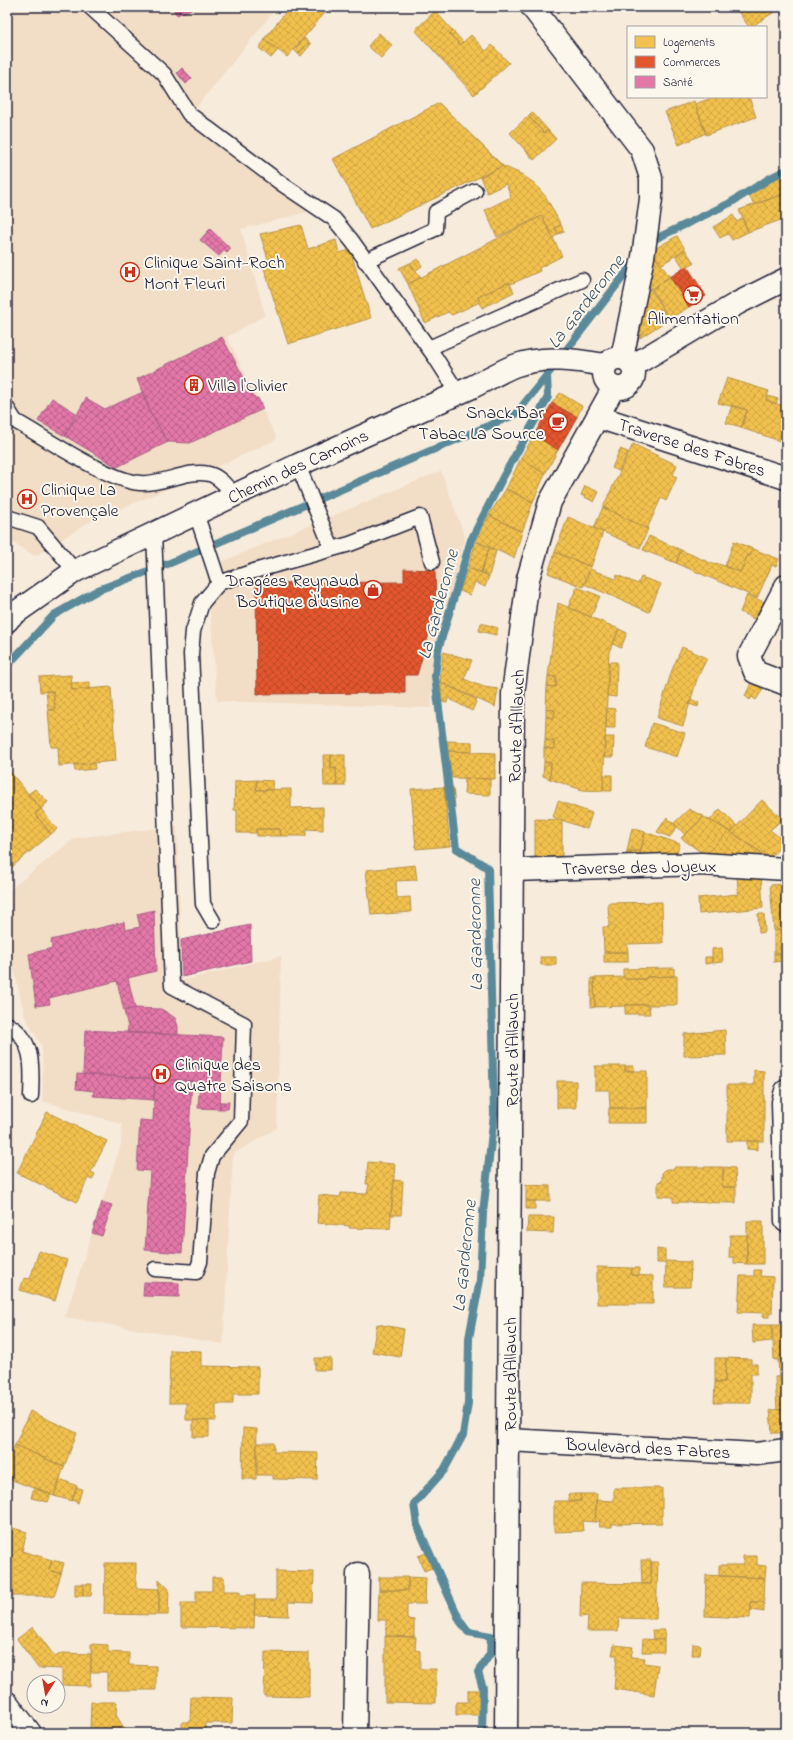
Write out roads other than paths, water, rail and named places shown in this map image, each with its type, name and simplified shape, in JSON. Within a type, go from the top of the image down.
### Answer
[{"type":"street","points":[[532,7],[642,150],[651,178],[651,199],[643,257],[620,363]]},
{"type":"street","points":[[620,363],[786,279]]},
{"type":"street","name":"Chemin des Camoins","points":[[7,621],[11,616],[75,571],[154,532],[515,366],[540,360],[574,359],[620,363]]},
{"type":"street","name":"Route d'Allauch","points":[[506,1733],[513,694],[528,579],[550,502],[614,387],[626,386],[633,377],[620,363]]},
{"type":"street","name":"Traverse des Fabres","points":[[598,417],[786,478]]},
{"type":"street","points":[[786,586],[749,656],[755,672],[786,684]]},
{"type":"street","name":"Traverse des Joyeux","points":[[513,870],[701,864],[786,869]]},
{"type":"street","points":[[786,1091],[783,1102],[786,1221]]},
{"type":"street","name":"Boulevard des Fabres","points":[[509,1440],[756,1454],[786,1450]]},
{"type":"street","points":[[355,1733],[358,1574]]},
{"type":"street","points":[[7,1703],[30,1733]]},
{"type":"lane","points":[[90,7],[164,74],[189,114],[282,184],[334,219],[428,348],[458,393]]},
{"type":"lane","points":[[365,261],[435,228],[436,212],[475,191]]},
{"type":"lane","points":[[428,348],[582,280]]},
{"type":"lane","points":[[7,408],[15,421],[104,472],[122,479],[139,483],[157,482],[186,475],[209,474],[223,483],[234,495]]},
{"type":"lane","points":[[298,465],[332,549]]},
{"type":"lane","points":[[196,513],[219,583]]},
{"type":"lane","points":[[7,517],[38,527],[75,571]]},
{"type":"lane","points":[[213,921],[203,904],[192,654],[193,631],[202,603],[219,583],[254,570],[332,549],[420,517],[432,562]]},
{"type":"lane","points":[[154,532],[172,986],[244,1024],[241,1121],[212,1156],[209,1167],[200,1262],[196,1272],[155,1269]]},
{"type":"lane","points":[[7,1024],[25,1041],[32,1062],[31,1096]]},
{"type":"waterway","name":"La Garderonne","points":[[649,245],[653,240],[730,203],[786,170]]},
{"type":"waterway","name":"La Garderonne","points":[[482,1733],[483,1688],[478,1672],[490,1654],[491,1636],[468,1632],[460,1621],[417,1525],[414,1504],[444,1470],[463,1435],[468,1403],[469,1338],[480,1280],[483,1213],[494,1114],[488,868],[456,848],[435,676],[438,650],[471,540],[503,477],[548,397],[547,375],[636,260]]},
{"type":"waterway","points":[[7,666],[54,615],[98,590],[170,563],[516,414],[547,375]]},
{"type":"place","name":"Clinique Saint-Roch Mont Fleuri","points":[[130,272]]},
{"type":"place","name":"Alimentation","points":[[693,295]]},
{"type":"place","name":"Villa l'Olivier","points":[[194,385]]},
{"type":"place","name":"Snack Bar Tabac La Source","points":[[558,422]]},
{"type":"place","name":"Clinique La Provençale","points":[[27,499]]},
{"type":"place","name":"Dragées Reynaud Boutique d'usine","points":[[373,590]]},
{"type":"place","name":"Clinique des Quatre Saisons","points":[[161,1074]]}]
